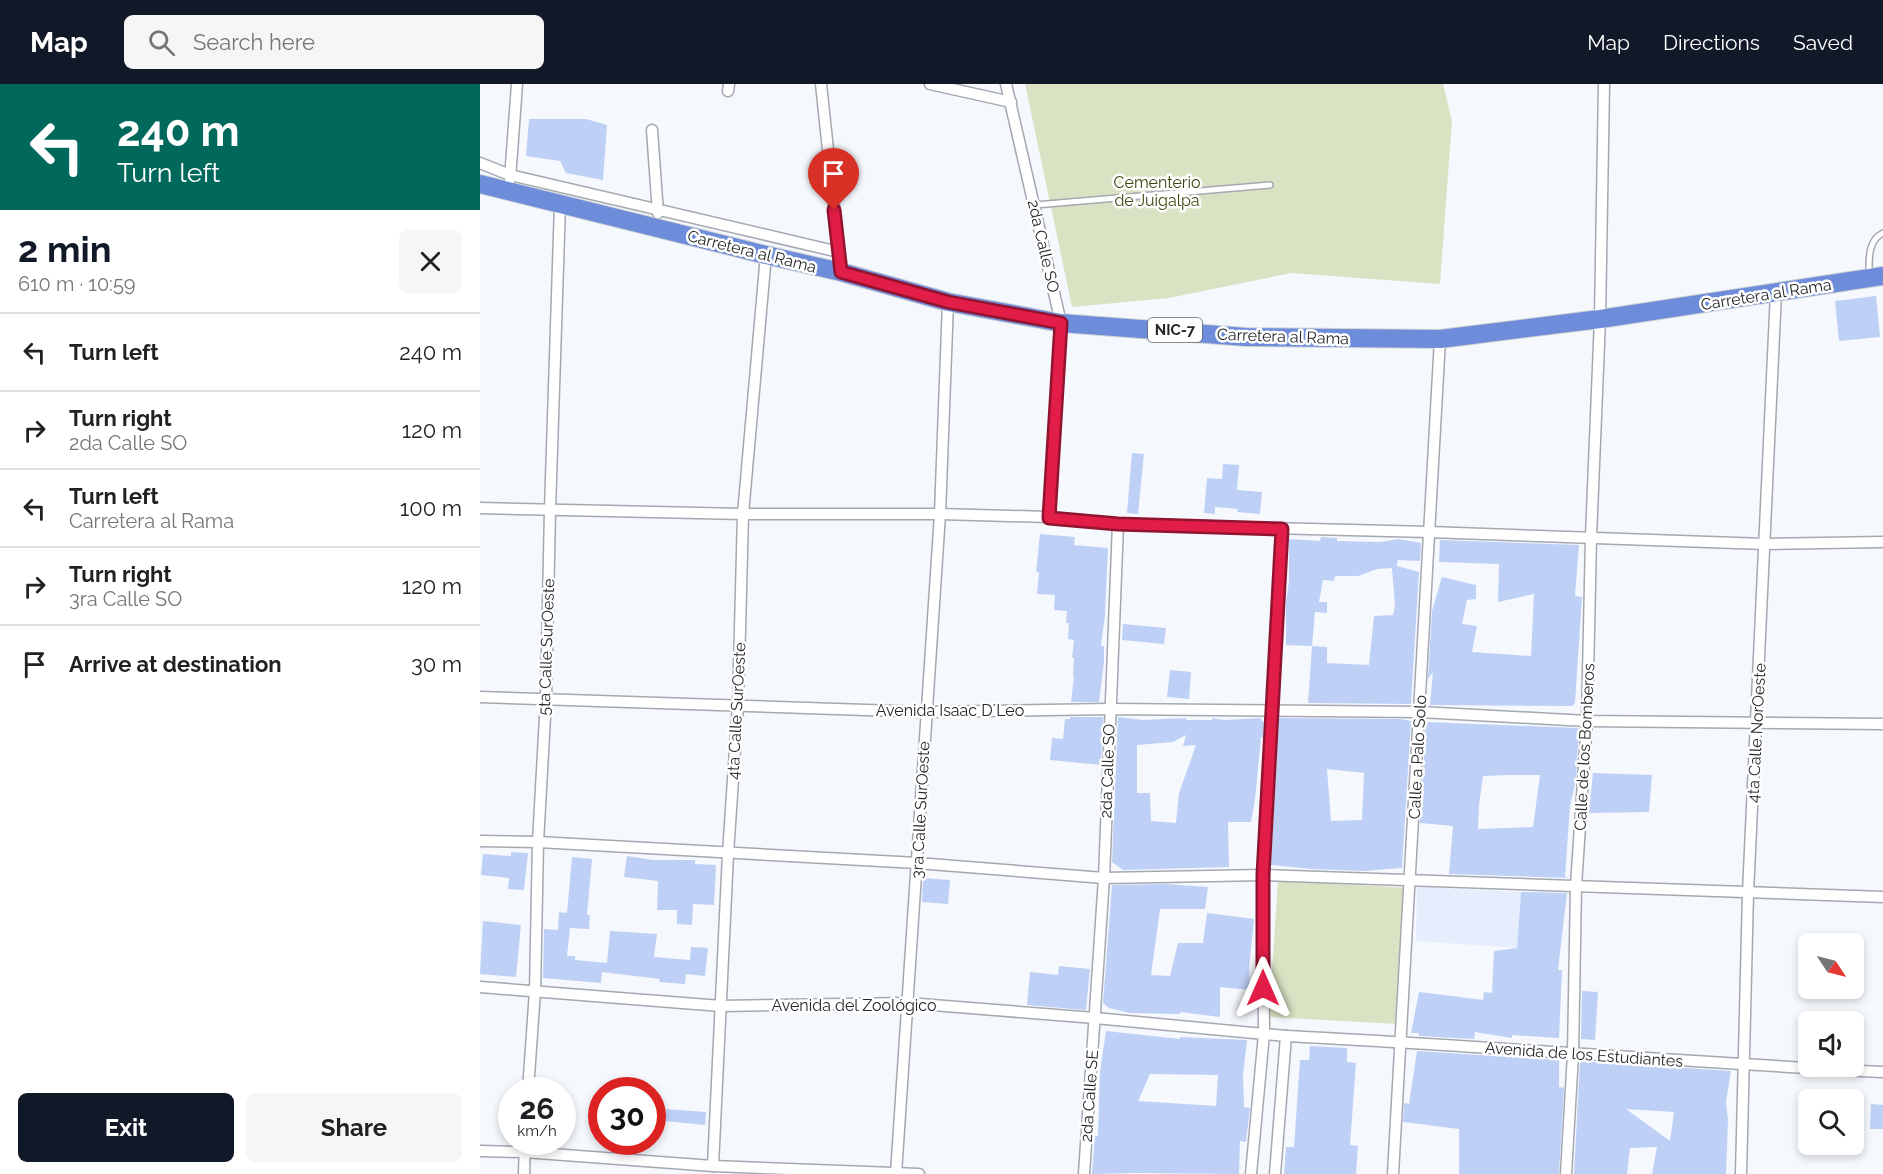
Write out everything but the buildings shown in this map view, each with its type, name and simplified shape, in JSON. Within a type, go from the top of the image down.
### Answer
[{"type":"highway","name":"Carretera al Rama","points":[[480,184],[510,183],[560,204],[841,272],[948,302],[1061,323],[1246,337],[1440,339],[1600,319],[1876,277]]},
{"type":"street","points":[[510,183],[518,84]]},
{"type":"street","points":[[821,84],[841,272]]},
{"type":"street","points":[[930,84],[1011,102]]},
{"type":"street","name":"2da Calle SO","points":[[1006,84],[1061,323],[1049,518]]},
{"type":"street","name":"Calle de los Bomberos","points":[[1566,1174],[1573,1054],[1576,886],[1587,721],[1591,537],[1600,319],[1604,84]]},
{"type":"street","points":[[652,130],[659,228]]},
{"type":"street","points":[[480,164],[510,183],[657,209],[839,252]]},
{"type":"street","name":"5ta Calle SurOeste","points":[[529,1077],[535,991],[538,842],[546,699],[560,204]]},
{"type":"street","name":"4ta Calle SurOeste","points":[[713,1167],[728,854],[738,705],[743,514],[766,255]]},
{"type":"street","name":"4ta Calle NorOeste","points":[[1741,1174],[1748,894],[1776,292]]},
{"type":"street","name":"3ra Calle SurOeste","points":[[896,1173],[940,514],[948,302]]},
{"type":"street","name":"Calle a Palo Solo","points":[[1393,1174],[1440,339]]},
{"type":"street","points":[[480,508],[743,514],[940,514],[1049,518],[1118,524],[1765,544],[1883,542]]},
{"type":"street","name":"2da Calle SO","points":[[1095,1018],[1104,878],[1118,524]]},
{"type":"street","points":[[1251,1174],[1264,1034],[1263,875],[1282,529]]},
{"type":"street","name":"Avenida Isaac D´Leo","points":[[480,697],[925,712],[1109,709],[1272,710],[1420,712],[1587,721],[1883,724]]},
{"type":"street","points":[[480,841],[538,842],[917,863],[1104,878],[1263,875],[1883,897]]},
{"type":"street","name":"Avenida del Zoológico","points":[[480,987],[721,1006],[907,1003],[1286,1036]]},
{"type":"street","name":"2da Calle SE","points":[[1084,1174],[1095,1018]]},
{"type":"street","points":[[1275,1174],[1286,1036]]},
{"type":"street","name":"Avenida de los Estudiantes","points":[[1286,1036],[1400,1041],[1573,1054],[1883,1072]]},
{"type":"street","points":[[480,1151],[498,1149]]},
{"type":"street","points":[[576,1153],[713,1167],[919,1174]]},
{"type":"street","points":[[524,1155],[524,1174]]},
{"type":"lane","points":[[1035,205],[1270,185]]},
{"type":"lane","points":[[1876,277],[1868,256],[1879,234],[1883,233]]},
{"type":"shaded area","points":[[1417,887],[1521,892],[1517,948],[1416,941]]},
{"type":"green space","name":"Cementerio de Juigalpa","points":[[1025,84],[1443,84],[1452,121],[1440,284],[1291,273],[1169,298],[1072,307]]},
{"type":"green space","points":[[1278,880],[1406,888],[1397,1024],[1269,1017]]},
{"type":"route","points":[[834,210],[841,272],[948,302],[1061,323],[1049,518],[1118,524],[1282,529],[1263,875],[1263,988]]}]
